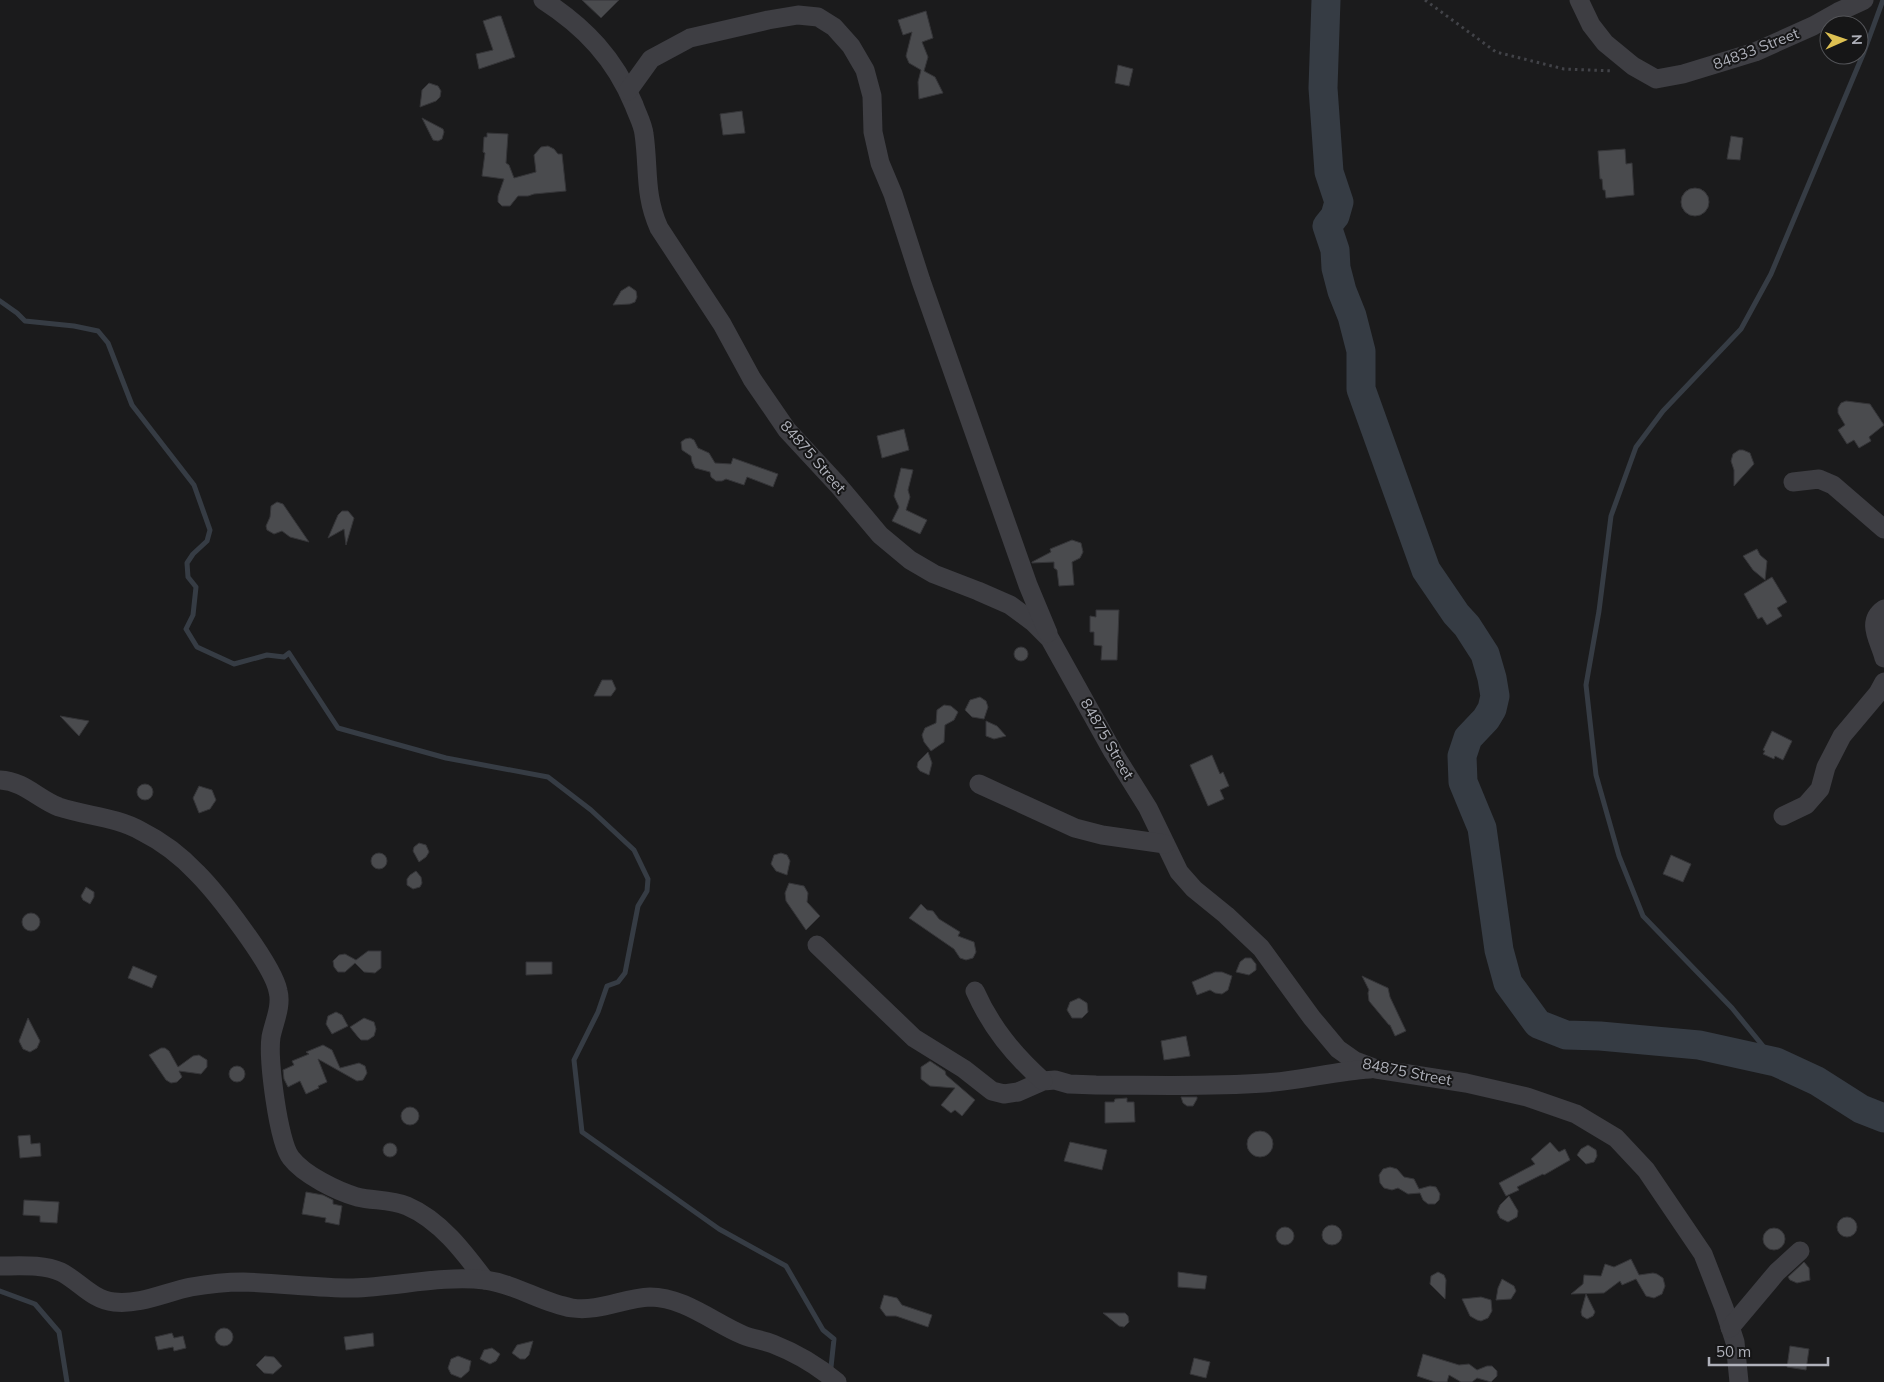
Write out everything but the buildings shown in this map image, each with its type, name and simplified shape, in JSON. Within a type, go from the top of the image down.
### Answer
[{"type":"street","name":"84875 Street","points":[[543,0],[564,13],[600,48],[619,73],[628,90],[644,131],[651,211],[659,228],[722,324],[752,379],[787,430],[838,484],[880,535],[903,554],[934,574],[1010,605],[1033,622],[1050,639],[1113,752],[1148,808],[1165,844],[1184,877],[1194,889],[1226,915],[1261,948],[1312,1018],[1338,1049],[1355,1061],[1376,1069],[1466,1083],[1527,1097],[1576,1114],[1616,1138],[1646,1170],[1703,1254],[1735,1342],[1739,1382]]},
{"type":"street","name":"84833 Street","points":[[1579,0],[1591,25],[1605,43],[1619,56],[1656,79],[1668,78],[1755,52],[1813,26],[1863,0]]},
{"type":"street","points":[[628,90],[651,59],[690,38],[768,20],[798,16],[818,17],[834,27],[851,46],[866,70],[872,96],[873,132],[880,163],[893,194],[921,280],[1028,585],[1050,639]]},
{"type":"street","points":[[1793,482],[1819,479],[1833,485],[1884,529]]},
{"type":"street","points":[[1884,609],[1877,614],[1874,620],[1874,628],[1884,658]]},
{"type":"street","points":[[1783,816],[1806,805],[1820,789],[1826,767],[1842,736],[1878,693],[1884,682]]},
{"type":"street","points":[[0,780],[9,780],[27,787],[58,806],[140,829],[165,845],[197,872],[249,939],[268,968],[278,991],[278,1006],[271,1036],[270,1060],[279,1125],[283,1142],[290,1157],[302,1169],[327,1184],[358,1197],[392,1200],[424,1216],[455,1243],[485,1280]]},
{"type":"street","points":[[979,784],[1076,828],[1102,835],[1165,844]]},
{"type":"street","points":[[818,945],[914,1038],[964,1069],[992,1091],[1004,1094],[1018,1092],[1042,1081],[1055,1080],[1069,1084],[1096,1085],[1265,1083],[1295,1080],[1342,1071],[1376,1069]]},
{"type":"street","points":[[975,991],[986,1015],[999,1035],[1042,1081]]},
{"type":"street","points":[[1730,1328],[1778,1272],[1800,1251]]},
{"type":"street","points":[[0,1266],[50,1268],[74,1281],[90,1294],[113,1302],[138,1301],[191,1288],[244,1282],[354,1288],[427,1282],[485,1280],[510,1286],[556,1304],[574,1308],[602,1307],[650,1298],[671,1300],[703,1314],[744,1336],[771,1343],[797,1355],[836,1382]]},
{"type":"path","points":[[1425,0],[1496,52],[1564,69],[1614,71]]},
{"type":"waterway","points":[[1326,0],[1323,88],[1329,172],[1339,202],[1335,216],[1327,226],[1335,250],[1336,268],[1342,291],[1352,316],[1361,351],[1361,389],[1426,570],[1485,654],[1492,678],[1495,696],[1492,709],[1486,719],[1468,738],[1462,756],[1463,782],[1482,828],[1499,950],[1508,983],[1538,1024],[1566,1035],[1600,1036],[1699,1045],[1776,1062],[1817,1081],[1861,1109],[1884,1118]]},
{"type":"waterway","points":[[1776,1062],[1732,1008],[1643,916],[1619,856],[1596,775],[1586,685],[1599,611],[1611,516],[1636,447],[1663,411],[1741,329],[1771,274],[1864,52],[1883,0]]},
{"type":"waterway","points":[[0,301],[25,321],[74,326],[98,331],[108,343],[132,405],[194,485],[210,530],[207,541],[193,554],[187,563],[188,577],[196,587],[193,615],[186,629],[197,647],[234,664],[267,655],[284,657],[289,653],[338,728],[446,758],[548,777],[591,810],[634,850],[648,879],[647,891],[638,906],[625,973],[618,982],[607,986],[598,1012],[574,1060],[582,1132],[719,1229],[786,1266],[823,1330],[834,1339],[831,1367]]},
{"type":"waterway","points":[[0,1291],[35,1304],[59,1332],[67,1382]]}]
